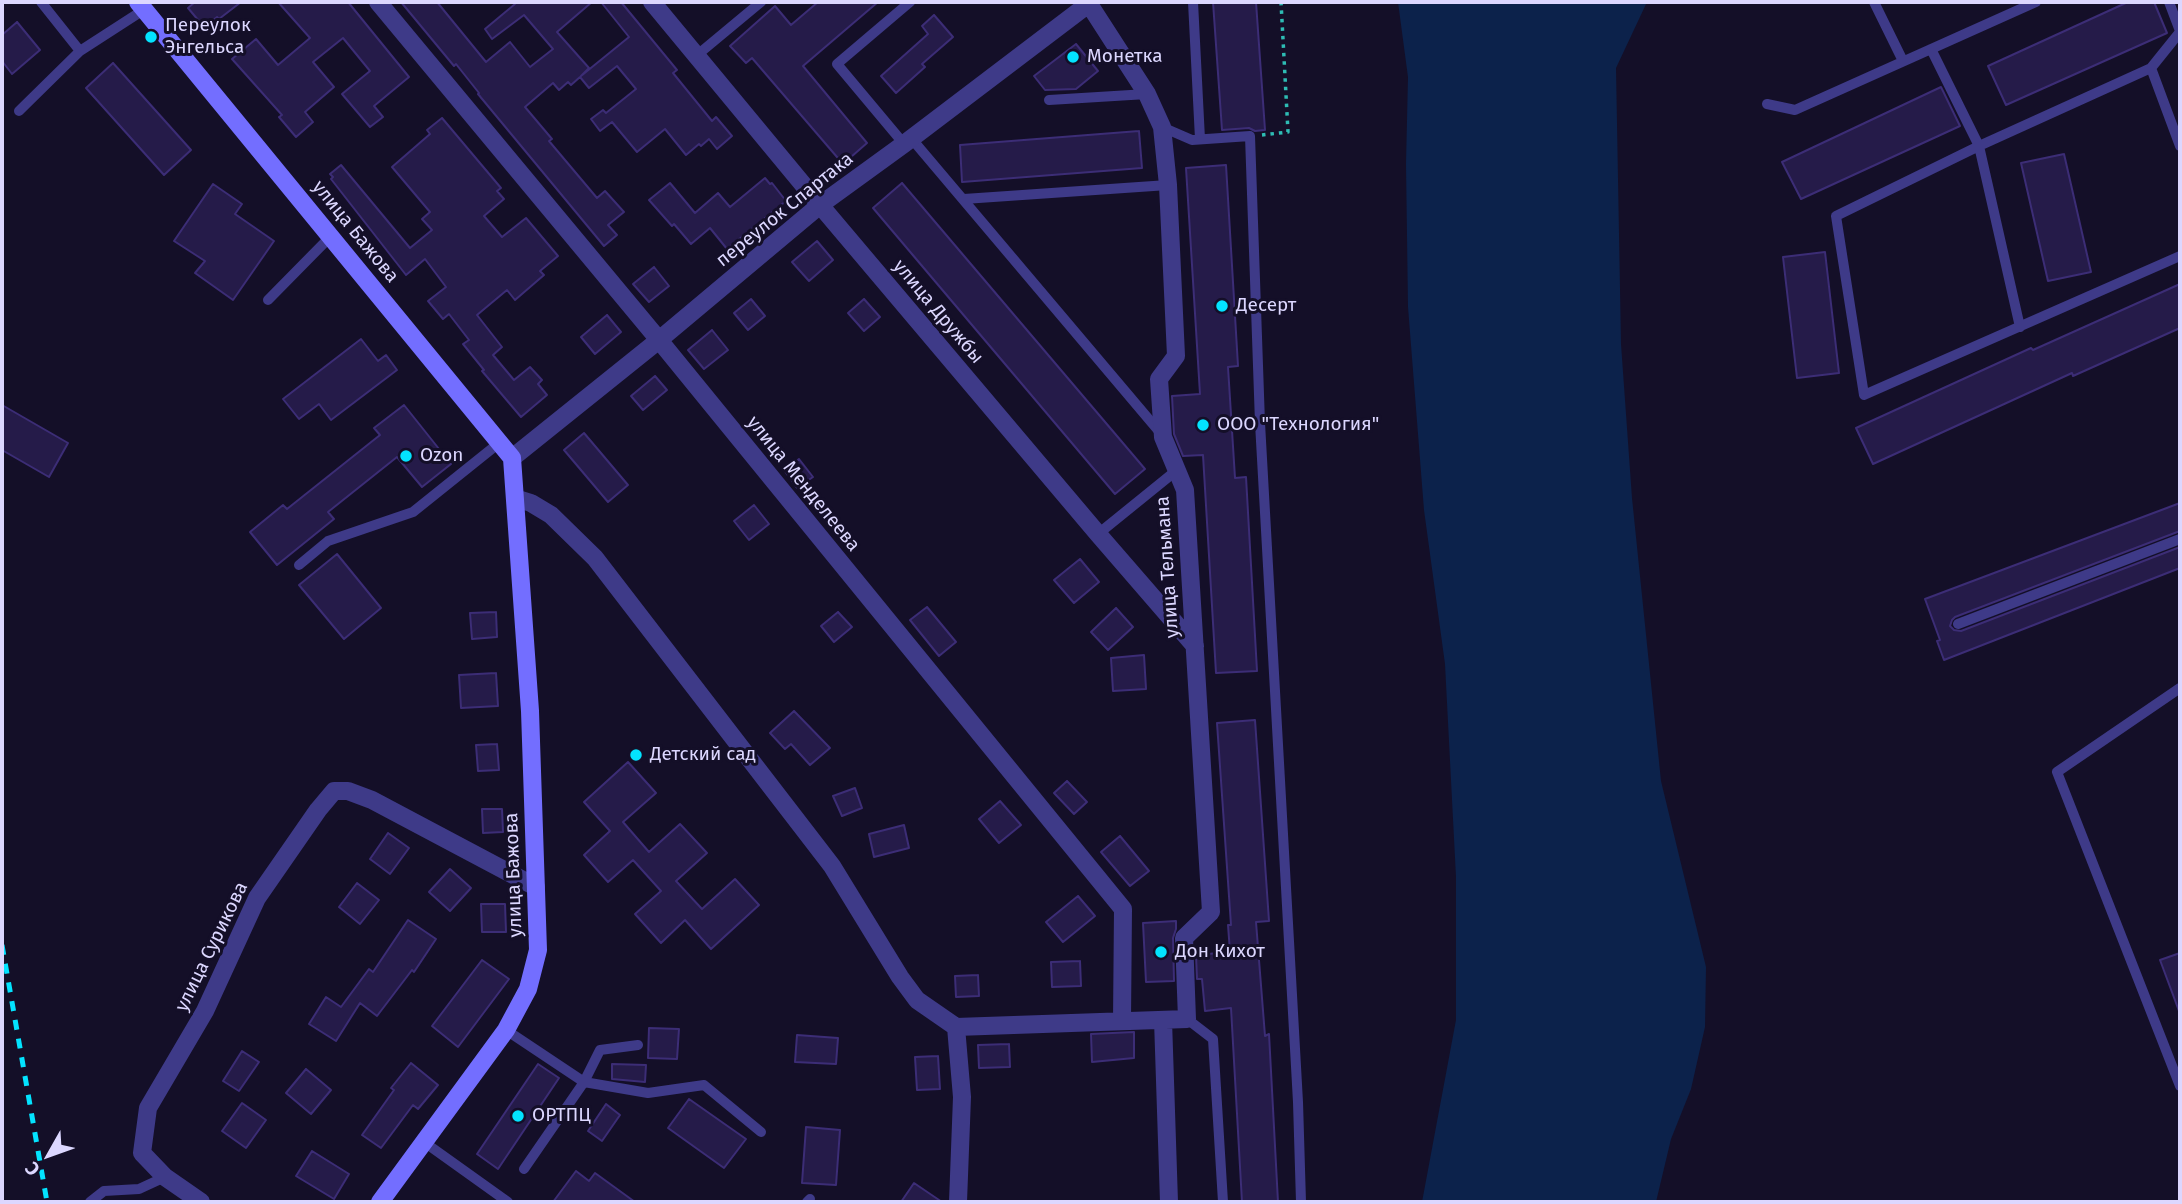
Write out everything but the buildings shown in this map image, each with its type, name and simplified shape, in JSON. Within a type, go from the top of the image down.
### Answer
[{"type":"main road","name":"улица Бажова","points":[[146,4],[512,458],[530,711],[538,950],[528,989],[506,1030],[380,1202]]},
{"type":"street","name":"улица Менделеева","points":[[378,2],[659,340],[1123,909],[1122,1020]]},
{"type":"street","name":"улица Дружбы","points":[[652,2],[820,205],[1195,646]]},
{"type":"street","name":"переулок Спартака","points":[[512,458],[659,340],[820,205],[1090,3]]},
{"type":"street","name":"улица Тельмана","points":[[1090,3],[1147,94],[1162,127],[1168,185],[1176,356],[1160,379],[1163,437],[1185,490],[1211,912],[1184,938],[1186,1019]]},
{"type":"street","points":[[515,498],[551,514],[594,558],[832,866],[917,1000],[956,1027],[1186,1019]]},
{"type":"street","name":"улица Сурикова","points":[[201,1202],[165,1177],[142,1153],[148,1108],[205,1011],[257,898],[334,791],[348,790],[372,800],[536,887]]},
{"type":"street","points":[[1163,1020],[1169,1202]]},
{"type":"street","points":[[956,1027],[962,1097],[958,1202]]},
{"type":"lane","points":[[41,2],[80,51]]},
{"type":"lane","points":[[696,56],[761,2]]},
{"type":"lane","points":[[910,2],[837,64],[964,199],[1163,437]]},
{"type":"lane","points":[[1194,2],[1200,139]]},
{"type":"lane","points":[[1874,2],[1903,61]]},
{"type":"lane","points":[[1767,104],[1795,110],[2036,2]]},
{"type":"lane","points":[[2169,2],[2180,31],[2151,68],[1979,146],[1836,216],[1864,395],[2180,256]]},
{"type":"lane","points":[[19,110],[80,51],[146,4]]},
{"type":"lane","points":[[1931,48],[1979,146],[2020,327]]},
{"type":"lane","points":[[2151,68],[2180,146]]},
{"type":"lane","points":[[1049,100],[1147,94]]},
{"type":"lane","points":[[1162,127],[1192,140],[1250,136],[1260,423],[1298,1102],[1301,1202]]},
{"type":"lane","points":[[964,199],[1168,185]]},
{"type":"lane","points":[[268,300],[331,236]]},
{"type":"lane","points":[[299,565],[328,541],[413,512],[499,443]]},
{"type":"lane","points":[[1098,534],[1177,470]]},
{"type":"lane","points":[[1958,624],[2180,539]]},
{"type":"lane","points":[[2180,688],[2057,772],[2180,1086]]},
{"type":"lane","points":[[1186,1019],[1213,1039],[1223,1202]]},
{"type":"lane","points":[[506,1030],[583,1082],[648,1093],[704,1084],[761,1132]]},
{"type":"lane","points":[[524,1169],[583,1082],[600,1050],[638,1045]]},
{"type":"lane","points":[[424,1142],[508,1202]]},
{"type":"lane","points":[[90,1202],[104,1191],[139,1189],[165,1177]]},
{"type":"path","points":[[1250,136],[1289,132],[1281,2]]},
{"type":"water","points":[[1398,2],[1647,2],[1616,68],[1621,344],[1632,498],[1661,781],[1706,967],[1705,1027],[1691,1089],[1671,1139],[1656,1202],[1422,1202],[1456,1020],[1456,877],[1445,664],[1424,510],[1408,307],[1408,77]]},
{"type":"railway","points":[[2,945],[47,1202]]},
{"type":"place","name":"Переулок Энгельса","points":[[151,37]]},
{"type":"place","name":"Монетка","points":[[1073,57]]},
{"type":"place","name":"Десерт","points":[[1222,306]]},
{"type":"place","name":"ООО \"Технология\"","points":[[1203,425]]},
{"type":"place","name":"Ozon","points":[[406,456]]},
{"type":"place","name":"Детский сад","points":[[636,755]]},
{"type":"place","name":"Дон Кихот","points":[[1161,952]]},
{"type":"place","name":"ОРТПЦ","points":[[518,1116]]}]
